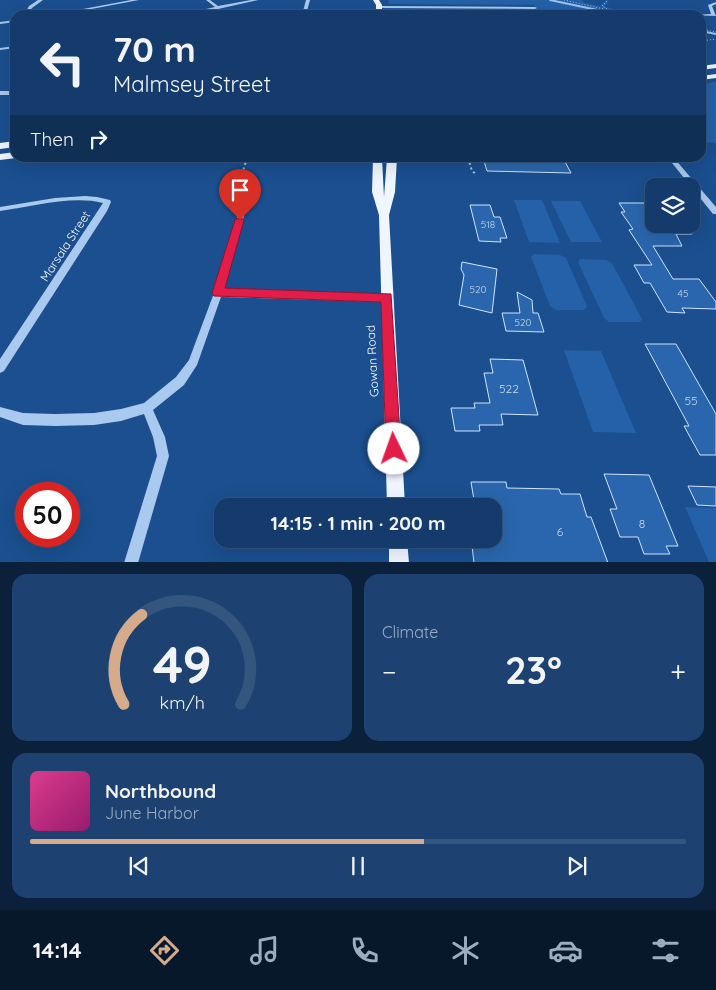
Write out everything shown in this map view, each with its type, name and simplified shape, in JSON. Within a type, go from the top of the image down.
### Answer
[{"type":"main road","name":"Gowan Road","points":[[377,162],[377,192],[384,215],[396,498]]},
{"type":"main road","name":"Gowan Road","points":[[384,215],[390,192],[392,162]]},
{"type":"main road","points":[[398,548],[399,562]]},
{"type":"street","points":[[28,10],[41,0]]},
{"type":"street","points":[[81,10],[137,0]]},
{"type":"street","points":[[208,0],[218,8]]},
{"type":"street","points":[[207,10],[256,0]]},
{"type":"street","points":[[625,0],[632,2]]},
{"type":"street","points":[[378,3],[535,8]]},
{"type":"street","points":[[715,15],[710,5],[716,3]]},
{"type":"street","points":[[674,162],[716,212]]},
{"type":"street","points":[[0,412],[23,419],[56,420],[94,419],[121,415],[147,408],[180,381],[193,362],[218,293],[250,184]]},
{"type":"street","name":"Marsala Street","points":[[0,210],[77,199],[98,198],[107,202],[0,368]]},
{"type":"street","points":[[218,293],[386,298]]},
{"type":"street","points":[[131,562],[163,456],[159,437],[147,408]]},
{"type":"path","points":[[564,0],[606,10]]},
{"type":"path","points":[[608,0],[602,6],[611,10]]},
{"type":"path","points":[[246,162],[243,171],[247,173]]},
{"type":"path","points":[[469,162],[472,171],[476,174]]},
{"type":"shaded area","points":[[388,0],[582,0],[585,3],[600,6],[606,0],[609,1],[605,7],[620,10],[537,10],[534,5],[389,4]]},
{"type":"shaded area","points":[[716,82],[716,143],[706,142],[706,83]]},
{"type":"shaded area","points":[[514,200],[542,200],[560,243],[529,242]]},
{"type":"shaded area","points":[[551,201],[580,201],[602,242],[571,242]]},
{"type":"shaded area","points":[[534,254],[560,255],[566,258],[587,306],[584,310],[556,310],[550,306],[531,257]]},
{"type":"shaded area","points":[[580,259],[606,260],[612,263],[642,319],[640,322],[609,322],[604,318],[578,262]]},
{"type":"shaded area","points":[[564,350],[601,351],[636,433],[593,432]]},
{"type":"shaded area","points":[[685,507],[716,508],[716,562],[709,562]]},
{"type":"building","points":[[484,162],[565,162],[571,173],[487,171]]},
{"type":"building","points":[[619,203],[645,203],[645,233],[692,233],[676,234],[682,246],[653,246],[673,279],[699,279],[716,302],[716,309],[682,308],[685,313],[667,312],[650,283],[644,283],[634,265],[652,265],[629,230],[633,229],[621,212],[625,212]]},
{"type":"building","points":[[470,205],[490,205],[494,217],[500,217],[507,238],[500,238],[501,242],[479,241]]},
{"type":"building","points":[[462,262],[497,269],[492,313],[459,305],[464,275],[461,269]]},
{"type":"building","points":[[517,292],[532,300],[533,313],[538,313],[544,332],[506,331],[502,313],[520,313]]},
{"type":"building","points":[[645,344],[676,344],[716,414],[716,455],[700,455],[684,426],[689,426]]},
{"type":"building","points":[[490,359],[523,360],[538,415],[501,414],[503,425],[479,425],[480,431],[455,431],[451,408],[475,408],[474,403],[490,403],[484,373],[493,373]]},
{"type":"building","points":[[604,474],[649,475],[678,546],[666,546],[670,554],[644,554],[638,537],[620,537],[610,509],[617,509]]},
{"type":"building","points":[[471,482],[506,482],[507,488],[559,489],[561,494],[580,494],[587,517],[591,517],[608,562],[474,562],[472,548],[502,548],[502,498],[474,498]]},
{"type":"building","points":[[688,486],[716,487],[716,506],[697,505]]},
{"type":"waterway","points":[[550,0],[597,10]]},
{"type":"waterway","points":[[706,32],[716,34]]},
{"type":"route","points":[[240,220],[218,293],[386,298],[394,449]]}]
